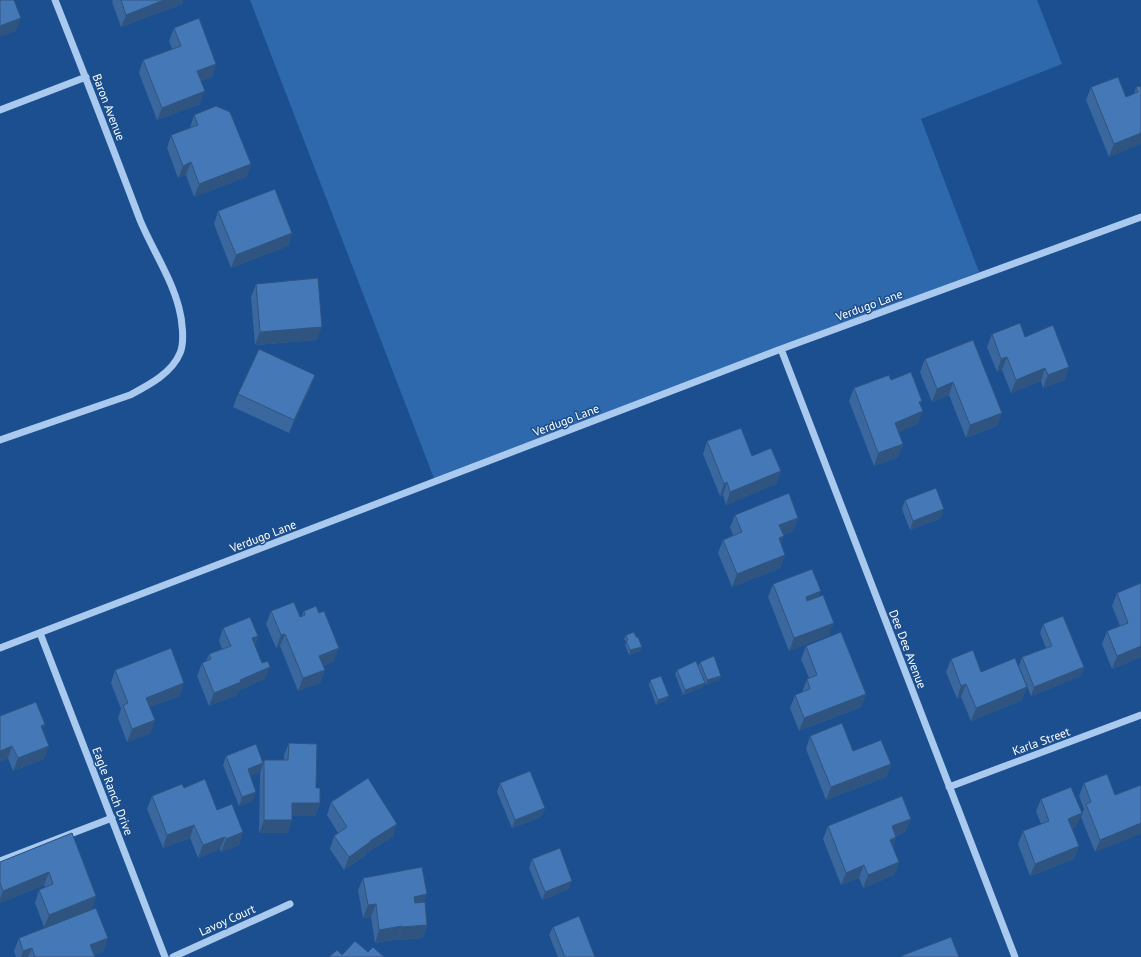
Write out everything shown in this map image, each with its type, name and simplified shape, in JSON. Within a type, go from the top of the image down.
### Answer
[{"type":"street","name":"Baron Avenue","points":[[0,440],[130,395],[150,384],[168,370],[181,353],[183,335],[179,308],[168,278],[141,222],[55,0]]},
{"type":"street","points":[[0,110],[86,77]]},
{"type":"street","name":"Verdugo Lane","points":[[0,648],[781,349],[1141,217]]},
{"type":"street","name":"Dee Dee Avenue","points":[[781,349],[1015,957]]},
{"type":"street","name":"Eagle Ranch Drive","points":[[40,633],[165,957]]},
{"type":"street","name":"Karla Street","points":[[949,787],[1141,715]]},
{"type":"street","points":[[0,861],[112,818]]},
{"type":"street","name":"Lavoy Court","points":[[173,957],[290,904]]},
{"type":"shaded area","points":[[250,0],[1037,0],[1062,64],[921,119],[979,272],[435,481]]},
{"type":"building","points":[[0,0],[14,0],[21,18],[0,26]]},
{"type":"building","points":[[121,0],[164,0],[126,15]]},
{"type":"building","points":[[199,18],[216,64],[197,71],[205,91],[162,108],[143,60],[181,46],[174,28]]},
{"type":"building","points":[[1118,77],[1126,97],[1138,92],[1136,87],[1141,86],[1141,133],[1114,144],[1091,87]]},
{"type":"building","points":[[216,106],[230,112],[251,164],[199,184],[191,162],[183,166],[171,135],[198,125],[194,115]]},
{"type":"building","points":[[275,189],[292,233],[236,255],[218,211]]},
{"type":"building","points":[[318,278],[322,327],[260,332],[256,284]]},
{"type":"building","points":[[1020,323],[1025,337],[1053,325],[1069,367],[1048,375],[1045,368],[1016,380],[1007,357],[1001,359],[992,334]]},
{"type":"building","points":[[973,340],[1002,413],[970,425],[953,382],[937,389],[925,359]]},
{"type":"building","points":[[259,349],[315,375],[294,420],[238,394]]},
{"type":"building","points":[[911,372],[922,401],[919,402],[923,411],[895,423],[903,444],[878,453],[854,388],[889,375],[891,380]]},
{"type":"building","points":[[741,428],[752,456],[771,448],[781,471],[730,492],[727,482],[724,484],[707,441]]},
{"type":"building","points":[[936,488],[944,509],[913,521],[905,500]]},
{"type":"building","points":[[789,493],[798,518],[779,525],[784,536],[779,538],[785,555],[737,574],[723,540],[742,532],[735,515]]},
{"type":"building","points":[[812,569],[821,591],[806,597],[807,601],[823,595],[834,623],[794,638],[773,584]]},
{"type":"building","points":[[1141,583],[1141,646],[1117,656],[1107,631],[1128,623],[1117,593]]},
{"type":"building","points":[[294,602],[300,617],[305,615],[304,611],[316,606],[319,613],[324,611],[339,648],[319,656],[325,670],[303,678],[285,634],[281,635],[271,611]]},
{"type":"building","points":[[1063,616],[1084,667],[1034,687],[1022,657],[1052,646],[1043,624]]},
{"type":"building","points":[[250,617],[258,636],[252,638],[262,663],[268,661],[270,667],[240,680],[241,682],[214,693],[202,663],[211,659],[209,654],[231,646],[223,628]]},
{"type":"building","points":[[634,632],[642,647],[630,650],[626,641],[628,640],[626,635]]},
{"type":"building","points":[[841,632],[866,694],[804,718],[795,695],[810,689],[807,679],[817,675],[806,646]]},
{"type":"building","points":[[171,648],[184,683],[146,698],[155,720],[132,729],[123,705],[128,703],[115,670]]},
{"type":"building","points":[[973,650],[981,672],[1015,658],[1027,687],[976,708],[966,684],[961,686],[951,659]]},
{"type":"building","points":[[714,656],[721,676],[707,680],[700,662]]},
{"type":"building","points":[[696,661],[705,683],[685,690],[677,670]]},
{"type":"building","points":[[661,676],[669,696],[658,700],[650,680]]},
{"type":"building","points":[[36,702],[45,724],[41,726],[49,746],[18,758],[12,746],[0,751],[0,716]]},
{"type":"building","points":[[842,723],[853,751],[881,740],[891,764],[831,787],[810,736]]},
{"type":"building","points":[[289,743],[317,744],[316,788],[320,788],[320,803],[292,803],[292,820],[264,820],[264,760],[288,760]]},
{"type":"building","points":[[256,744],[263,763],[248,769],[256,792],[242,797],[226,756]]},
{"type":"building","points":[[530,771],[545,808],[515,820],[500,783]]},
{"type":"building","points":[[1107,774],[1115,795],[1141,785],[1141,823],[1100,840],[1086,804],[1091,802],[1084,783]]},
{"type":"building","points":[[368,778],[397,824],[370,841],[349,857],[334,836],[347,827],[331,802]]},
{"type":"building","points":[[205,779],[217,810],[232,804],[243,832],[226,839],[225,837],[203,845],[194,825],[167,835],[152,796],[182,784],[184,788]]},
{"type":"building","points":[[1071,787],[1082,813],[1068,819],[1079,846],[1035,864],[1023,831],[1049,821],[1041,799]]},
{"type":"building","points":[[902,796],[911,819],[892,826],[896,837],[890,840],[899,862],[868,875],[864,865],[846,873],[828,826]]},
{"type":"building","points":[[72,833],[96,896],[49,915],[39,890],[53,884],[49,872],[3,891],[0,883],[0,862]]},
{"type":"building","points":[[560,848],[572,881],[545,892],[532,859]]},
{"type":"building","points":[[422,867],[427,894],[414,897],[415,903],[425,902],[427,925],[402,926],[379,930],[376,904],[368,905],[363,878]]},
{"type":"building","points":[[96,908],[108,938],[90,945],[95,957],[35,957],[32,948],[23,951],[19,938]]},
{"type":"building","points":[[579,916],[595,957],[565,957],[553,927]]},
{"type":"building","points":[[951,937],[959,957],[901,956]]},
{"type":"building","points":[[355,941],[368,952],[373,947],[384,957],[329,957],[337,950],[342,955]]}]
